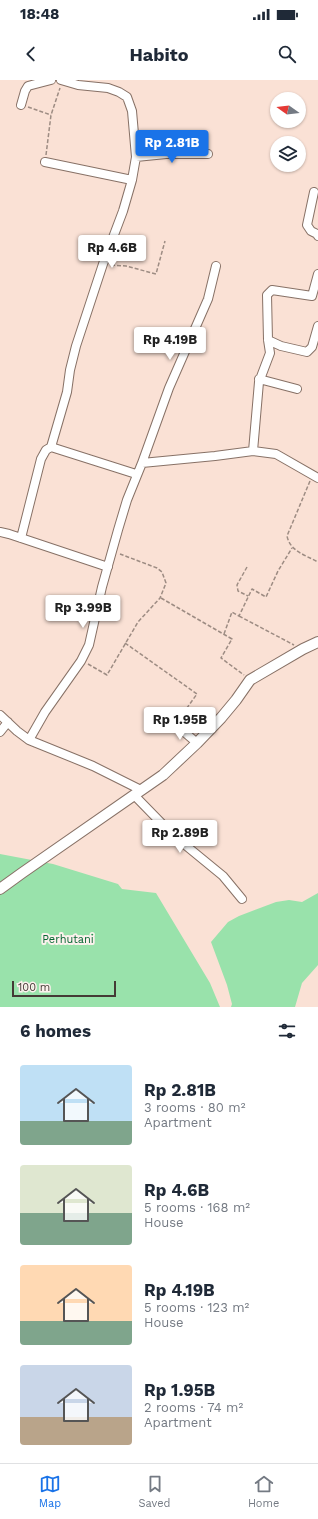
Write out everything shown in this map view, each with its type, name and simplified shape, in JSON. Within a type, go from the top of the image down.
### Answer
[{"type":"street","points":[[21,105],[28,86],[51,80]]},
{"type":"street","points":[[52,447],[67,392],[70,370],[76,346],[103,264],[123,211],[132,180],[136,157],[132,111],[126,96],[108,88],[62,80]]},
{"type":"street","points":[[136,157],[166,154],[208,154]]},
{"type":"street","points":[[45,162],[132,180]]},
{"type":"street","points":[[314,192],[307,225],[311,231],[318,236]]},
{"type":"street","points":[[29,740],[81,660],[89,645],[102,587],[127,500],[169,388],[208,299],[216,266]]},
{"type":"street","points":[[253,451],[259,379],[270,353],[268,340],[267,295],[272,290],[315,298],[318,274]]},
{"type":"street","points":[[268,340],[281,346],[308,352],[312,347],[318,326]]},
{"type":"street","points":[[259,379],[297,389]]},
{"type":"street","points":[[21,538],[42,458],[46,450],[52,447],[136,474]]},
{"type":"street","points":[[142,463],[253,451],[276,454],[315,477]]},
{"type":"street","points":[[0,532],[108,567]]},
{"type":"street","points":[[0,889],[163,775],[197,743],[236,700],[250,680],[303,649],[318,642]]},
{"type":"street","points":[[0,715],[17,732],[29,740],[93,766],[137,792],[173,835],[224,876],[242,899]]},
{"type":"street","points":[[0,732],[8,722]]},
{"type":"street","points":[[175,724],[197,743]]},
{"type":"path","points":[[45,162],[51,115],[62,80]]},
{"type":"path","points":[[21,105],[51,115]]},
{"type":"path","points":[[103,264],[126,266],[156,274],[166,241]]},
{"type":"path","points":[[315,477],[287,536],[288,542],[292,548],[318,562]]},
{"type":"path","points":[[239,616],[252,589],[266,597],[278,571],[292,548]]},
{"type":"path","points":[[81,660],[106,675],[143,616],[160,598],[166,583],[162,572],[157,568],[112,551]]},
{"type":"path","points":[[247,567],[237,585],[238,591],[248,596]]},
{"type":"path","points":[[160,598],[232,639],[221,658],[250,680]]},
{"type":"path","points":[[224,634],[232,612],[303,649]]},
{"type":"path","points":[[125,643],[197,694],[175,724]]},
{"type":"green space","name":"Perhutani","points":[[0,854],[53,864],[118,884],[122,889],[156,893],[210,983],[220,1007],[0,1007]]},
{"type":"green space","points":[[318,893],[318,965],[302,983],[295,1007],[231,1007],[232,1004],[227,985],[211,942],[228,922],[239,916],[276,902],[289,900],[302,902]]}]
